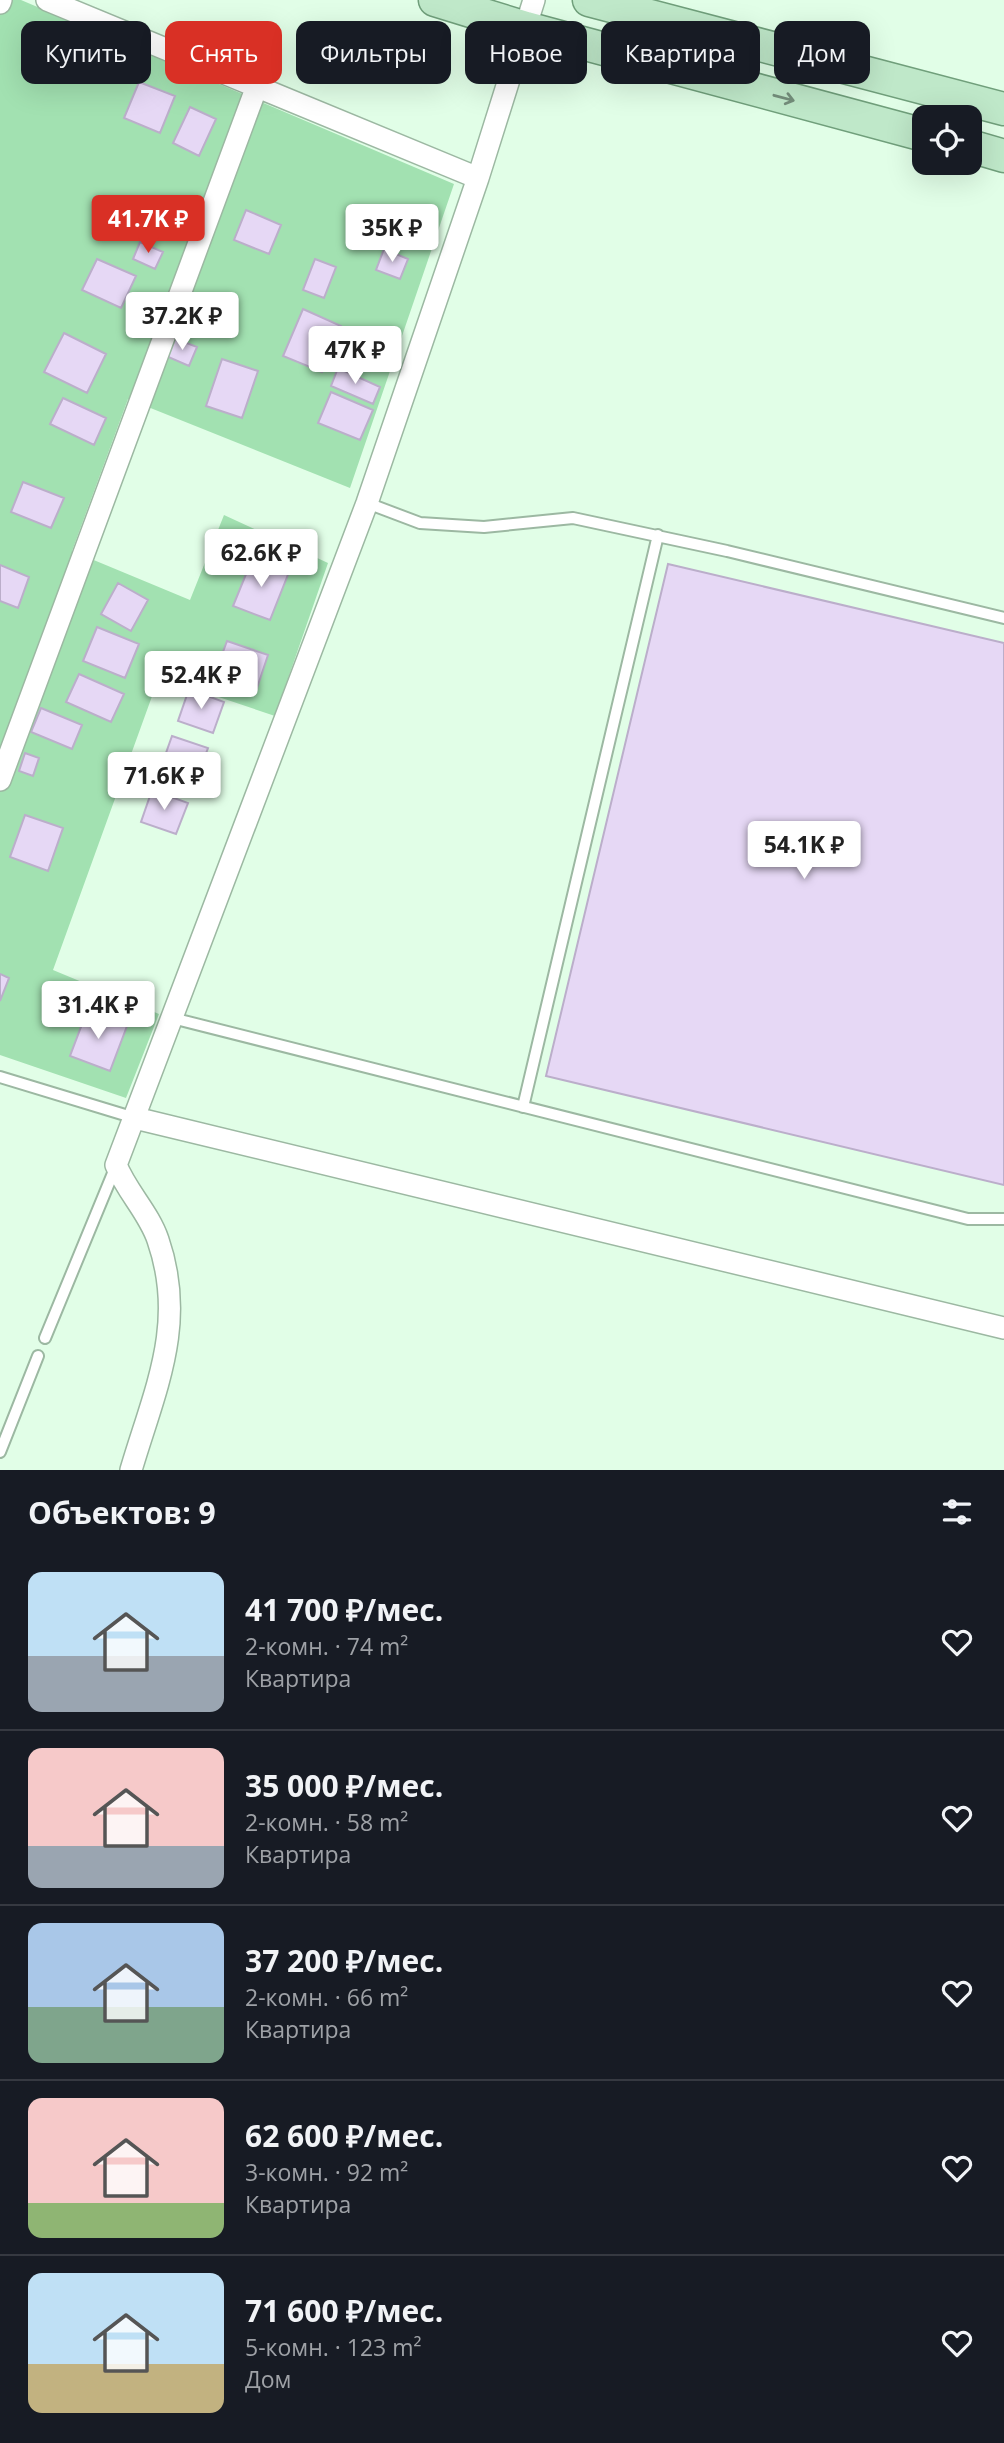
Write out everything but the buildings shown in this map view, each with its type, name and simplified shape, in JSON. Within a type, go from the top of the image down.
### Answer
[{"type":"main road","points":[[435,0],[530,14],[912,131]]},
{"type":"main road","points":[[589,0],[1004,109]]},
{"type":"main road","points":[[982,150],[1004,156]]},
{"type":"street","points":[[47,0],[478,178]]},
{"type":"street","points":[[131,1470],[165,1355],[172,1312],[169,1278],[157,1237],[124,1184],[116,1165],[366,503],[478,178],[530,14]]},
{"type":"street","points":[[0,780],[257,86]]},
{"type":"street","points":[[135,1118],[1004,1328]]},
{"type":"lane","points":[[366,503],[420,523],[484,527],[573,518],[658,535],[1004,618]]},
{"type":"lane","points":[[523,1107],[658,535]]},
{"type":"lane","points":[[172,1018],[968,1219],[1004,1219]]},
{"type":"lane","points":[[0,1077],[135,1118]]},
{"type":"lane","points":[[44,1338],[116,1165]]},
{"type":"lane","points":[[0,1452],[38,1356]]},
{"type":"green space","points":[[0,0],[21,0],[70,21],[21,21],[21,84],[151,84],[151,55],[165,61],[165,84],[219,84],[454,184],[350,488],[128,399],[72,551],[190,600],[224,515],[328,563],[275,716],[159,677],[53,970],[159,1014],[126,1098],[0,1055]]}]
